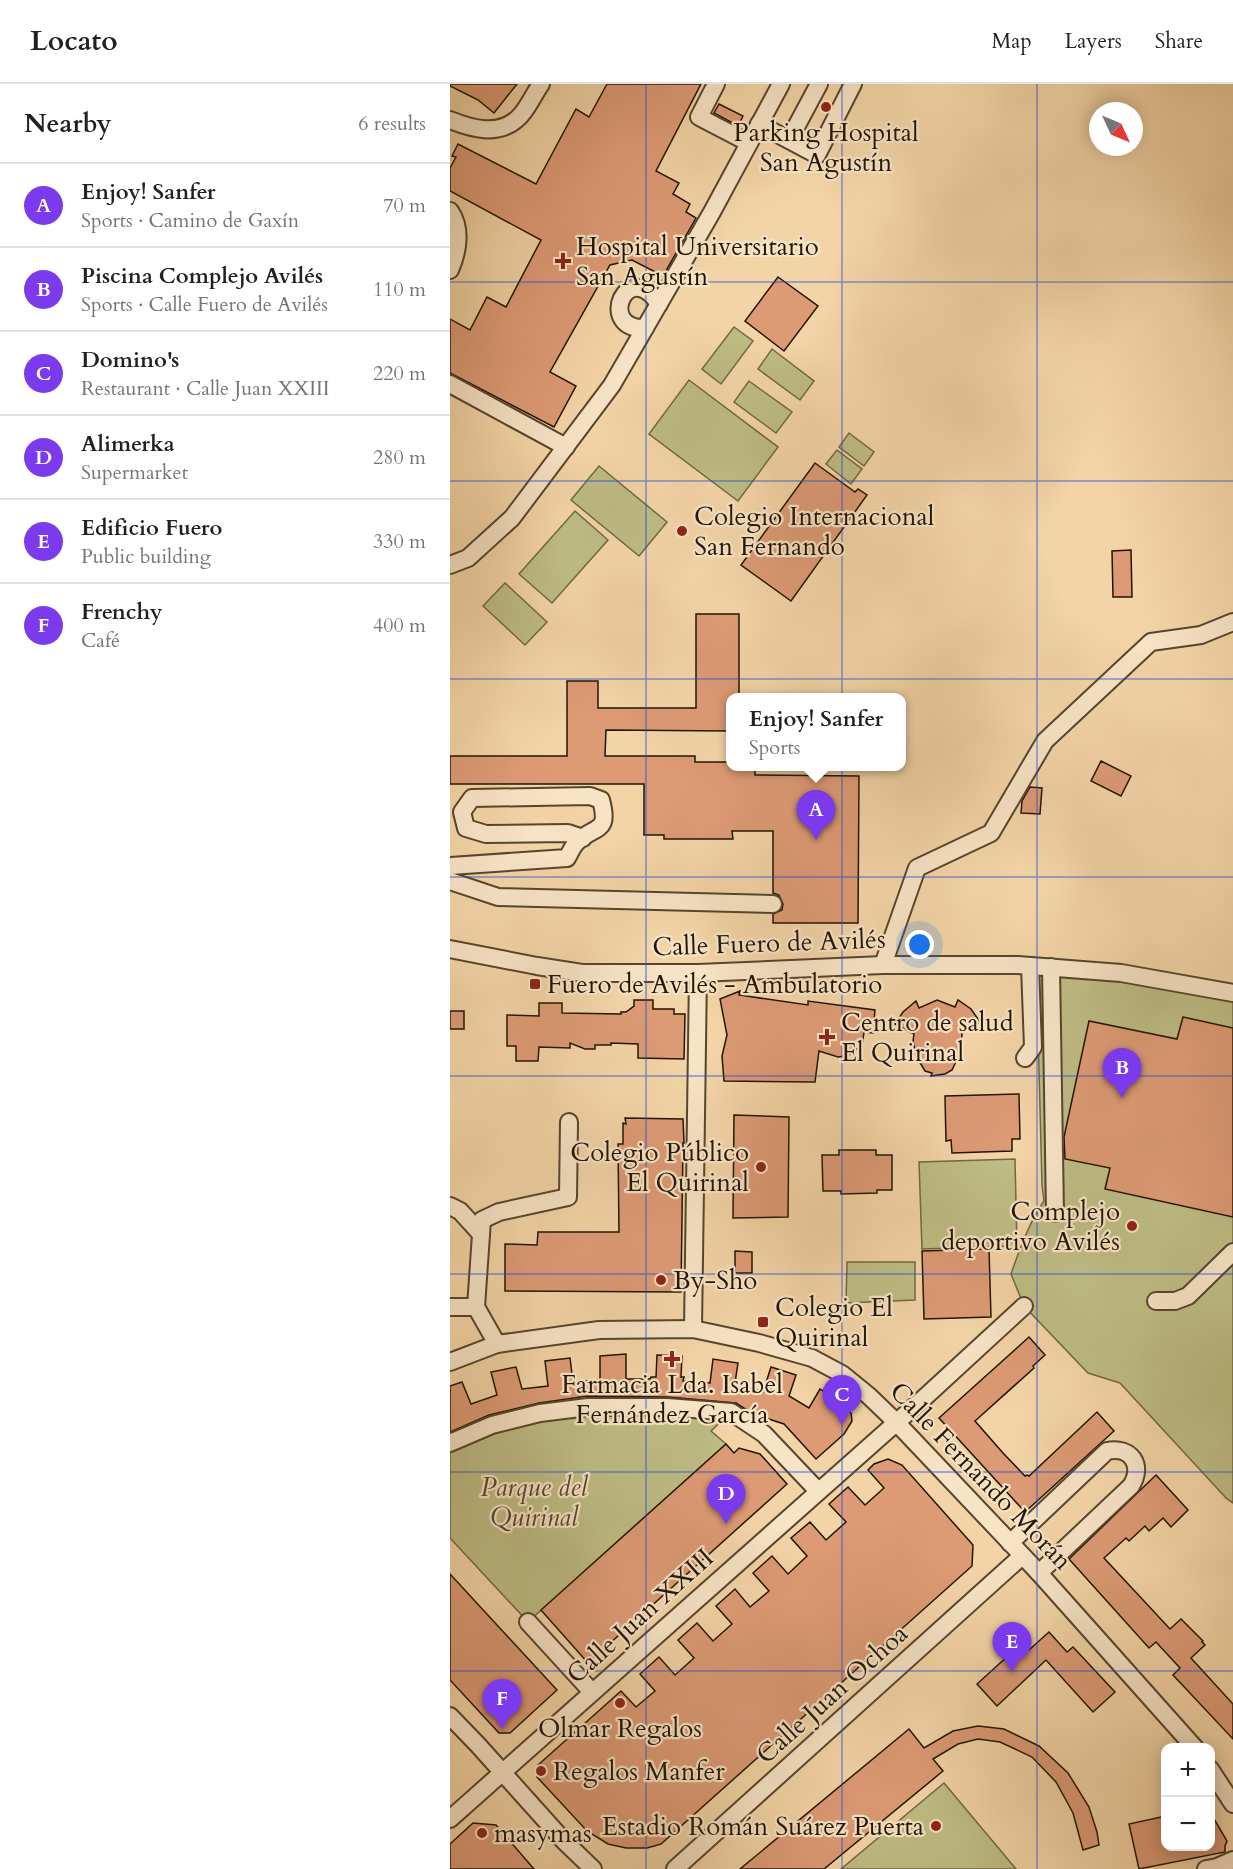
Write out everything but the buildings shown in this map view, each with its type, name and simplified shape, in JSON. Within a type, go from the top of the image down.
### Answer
[{"type":"street","points":[[452,125],[482,130],[503,129],[518,118],[541,84]]},
{"type":"street","points":[[716,84],[699,117],[749,143]]},
{"type":"street","points":[[450,565],[468,558],[512,518],[612,385],[781,84]]},
{"type":"street","points":[[789,140],[819,84]]},
{"type":"street","points":[[759,124],[816,155],[853,84]]},
{"type":"street","points":[[450,211],[455,218],[458,236],[450,270]]},
{"type":"street","points":[[645,328],[633,327],[623,320],[619,305],[621,297],[626,291],[633,288],[639,289],[648,291],[659,304]]},
{"type":"street","points":[[450,384],[566,447]]},
{"type":"street","points":[[883,965],[917,868],[991,833],[1045,741],[1151,642],[1201,635],[1233,622]]},
{"type":"street","points":[[450,866],[567,858],[577,842],[600,828],[605,815],[601,800],[590,796],[472,798],[462,812],[466,828],[486,834],[568,833],[583,838]]},
{"type":"street","points":[[550,833],[558,859]]},
{"type":"street","points":[[450,880],[498,897],[773,904]]},
{"type":"street","name":"Calle Fuero de Avilés","points":[[450,949],[582,973],[698,973],[883,965],[1030,966],[1121,973],[1233,993]]},
{"type":"street","points":[[1025,1058],[1033,1047],[1030,966]]},
{"type":"street","points":[[1051,968],[1055,1213]]},
{"type":"street","points":[[693,1329],[698,973]]},
{"type":"street","points":[[497,1344],[476,1307],[482,1220],[499,1212],[568,1197],[569,1122]]},
{"type":"street","points":[[450,1206],[460,1211],[481,1234]]},
{"type":"street","points":[[1156,1301],[1175,1301],[1188,1296],[1233,1252]]},
{"type":"street","name":"Calle Juan XXIII","points":[[450,1819],[1024,1306]]},
{"type":"street","points":[[450,1307],[476,1307]]},
{"type":"street","name":"Calle Fernando Morán","points":[[450,1362],[497,1344],[599,1330],[693,1329],[759,1343],[812,1358],[842,1374],[896,1422],[1039,1573],[1191,1743]]},
{"type":"street","points":[[450,1443],[492,1425],[540,1413],[588,1407],[667,1407],[731,1412],[764,1434],[818,1491]]},
{"type":"street","points":[[1010,1543],[1100,1456],[1107,1451],[1115,1450],[1123,1451],[1130,1456],[1137,1471],[1131,1486],[1039,1573]]},
{"type":"street","name":"Calle Juan Ochoa","points":[[676,1869],[1022,1556]]},
{"type":"street","points":[[528,1622],[592,1692]]},
{"type":"street","points":[[450,1716],[569,1847],[593,1869]]},
{"type":"street","points":[[1215,1777],[1233,1804]]},
{"type":"street","points":[[1206,1869],[1233,1860]]},
{"type":"green space","points":[[734,327],[753,341],[721,384],[702,369]]},
{"type":"green space","points":[[772,349],[814,381],[800,400],[758,369]]},
{"type":"green space","points":[[689,380],[778,447],[738,501],[649,434]]},
{"type":"green space","points":[[749,381],[792,412],[776,433],[734,402]]},
{"type":"green space","points":[[849,433],[874,452],[864,466],[839,447]]},
{"type":"green space","points":[[837,450],[862,469],[851,484],[826,464]]},
{"type":"green space","points":[[599,466],[667,522],[639,556],[571,500]]},
{"type":"green space","points":[[575,511],[608,540],[552,603],[519,574]]},
{"type":"green space","points":[[505,583],[547,622],[525,645],[483,606]]},
{"type":"green space","name":"Complejo deportivo Avilés","points":[[1030,966],[1233,993],[1233,1503],[1120,1383],[1088,1373],[1024,1306],[1011,1274],[1029,1227],[1044,1201],[1038,1032]]},
{"type":"green space","points":[[1015,1159],[1017,1246],[922,1249],[919,1162]]},
{"type":"green space","points":[[847,1262],[915,1262],[915,1300],[846,1303]]},
{"type":"green space","name":"Parque del Quirinal","points":[[731,1412],[711,1431],[726,1444],[528,1622],[450,1538],[450,1443],[540,1413]]},
{"type":"green space","name":"Estadio Román Suárez Puerta","points":[[944,1783],[1016,1869],[841,1869]]},
{"type":"place","name":"Parking Hospital San Agustín","points":[[826,107]]},
{"type":"place","name":"Hospital Universitario San Agustín","points":[[563,261]]},
{"type":"place","name":"Colegio Internacional San Fernando","points":[[682,531]]},
{"type":"place","name":"Enjoy! Sanfer","points":[[816,840]]},
{"type":"place","name":"Fuero de Avilés - Ambulatorio","points":[[535,984]]},
{"type":"place","name":"Centro de salud El Quirinal","points":[[827,1037]]},
{"type":"place","name":"Piscina Complejo Avilés","points":[[1122,1098]]},
{"type":"place","name":"Colegio Público El Quirinal","points":[[761,1167]]},
{"type":"place","name":"Complejo deportivo Avilés","points":[[1132,1226]]},
{"type":"place","name":"By-Sho","points":[[661,1280]]},
{"type":"place","name":"Colegio El Quirinal","points":[[763,1322]]},
{"type":"place","name":"Farmacia Lda. Isabel Fernández García","points":[[672,1359]]},
{"type":"place","name":"Domino's","points":[[842,1425]]},
{"type":"place","name":"Alimerka","points":[[726,1524]]},
{"type":"place","name":"Edificio Fuero","points":[[1012,1672]]},
{"type":"place","name":"Olmar Regalos","points":[[620,1703]]},
{"type":"place","name":"Frenchy","points":[[502,1729]]},
{"type":"place","name":"Regalos Manfer","points":[[541,1771]]},
{"type":"place","name":"Estadio Román Suárez Puerta","points":[[936,1826]]},
{"type":"place","name":"masymas","points":[[482,1833]]}]
